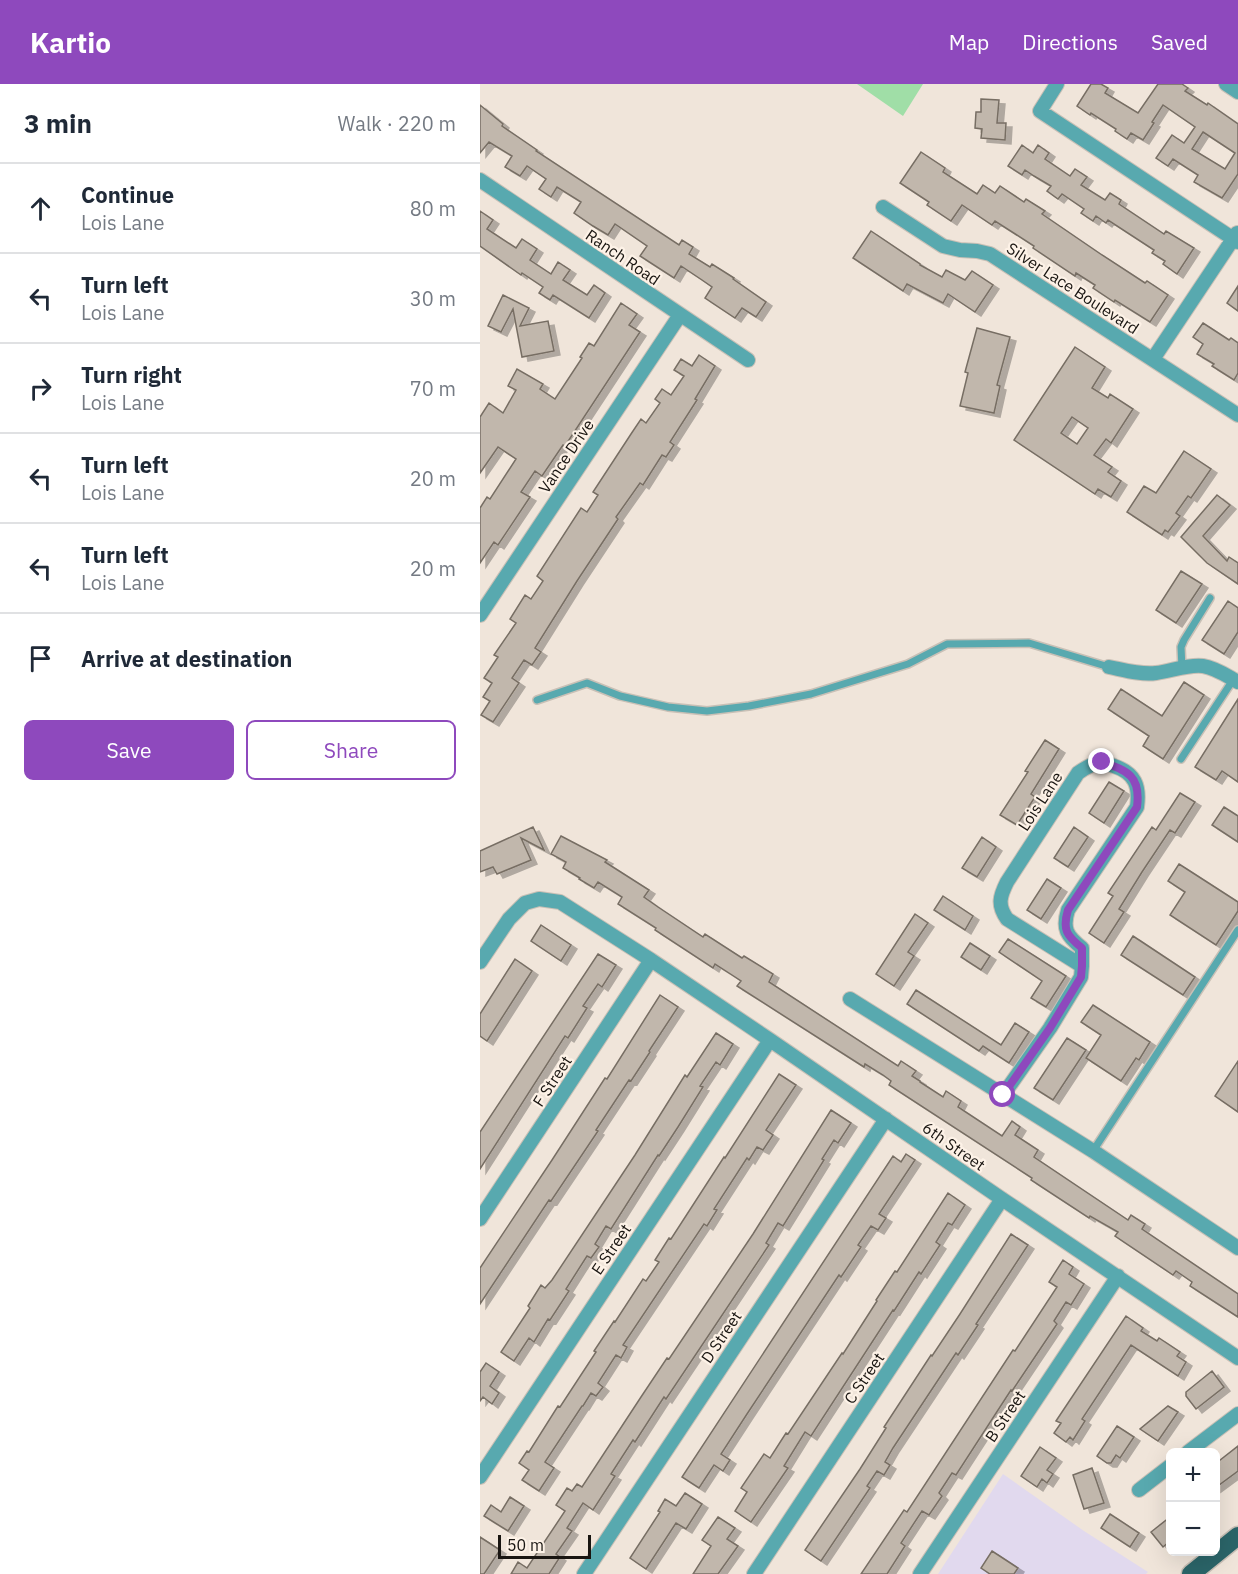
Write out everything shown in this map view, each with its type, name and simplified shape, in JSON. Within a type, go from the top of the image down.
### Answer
[{"type":"main road","points":[[1191,1574],[1238,1536]]},
{"type":"street","points":[[1057,84],[1040,111],[1236,238],[1153,359]]},
{"type":"street","points":[[1226,84],[1238,92]]},
{"type":"street","name":"Ranch Road","points":[[480,180],[748,360]]},
{"type":"street","name":"Silver Lace Boulevard","points":[[883,207],[943,246],[990,254],[1238,415]]},
{"type":"street","name":"Vance Drive","points":[[480,615],[680,315]]},
{"type":"street","points":[[1109,667],[1155,673],[1204,666],[1236,681]]},
{"type":"street","name":"Lois Lane","points":[[1102,762],[1121,768],[1130,775],[1138,789],[1138,797],[1137,807],[1068,910],[1065,921],[1066,931],[1071,940],[1082,948],[1082,966],[1007,919],[999,902],[1007,882],[1078,773],[1102,762]]},
{"type":"street","name":"6th Street","points":[[480,962],[509,920],[525,903],[539,899],[560,902],[770,1040],[1238,1358]]},
{"type":"street","name":"F Street","points":[[480,1219],[651,960]]},
{"type":"street","points":[[1003,1095],[1050,1028],[1081,977],[1082,966]]},
{"type":"street","points":[[850,999],[1093,1151],[1238,1248]]},
{"type":"street","name":"E Street","points":[[480,1478],[770,1040]]},
{"type":"street","name":"D Street","points":[[584,1574],[886,1119]]},
{"type":"street","name":"C Street","points":[[754,1574],[1002,1199]]},
{"type":"street","name":"B Street","points":[[920,1574],[1118,1276]]},
{"type":"street","points":[[1193,1448],[1238,1414]]},
{"type":"street","points":[[1139,1490],[1166,1469]]},
{"type":"lane","points":[[1182,668],[1181,647],[1210,598]]},
{"type":"lane","points":[[537,700],[587,683],[620,696],[668,706],[707,711],[750,706],[811,694],[908,664],[947,644],[1029,643],[1109,667]]},
{"type":"lane","points":[[1181,759],[1236,681]]},
{"type":"lane","points":[[1093,1151],[1238,930]]},
{"type":"shaded area","points":[[1003,1474],[1084,1531],[1148,1572],[1146,1574],[938,1574]]},
{"type":"green space","points":[[857,84],[923,84],[903,116]]},
{"type":"building","points":[[1091,84],[1101,84],[1108,88],[1105,93],[1138,113],[1158,84],[1182,84],[1188,88],[1185,91],[1207,105],[1208,103],[1238,124],[1238,174],[1222,198],[1194,182],[1198,175],[1173,159],[1168,166],[1156,158],[1172,135],[1184,143],[1195,127],[1163,105],[1143,140],[1131,133],[1127,139],[1115,131],[1116,129],[1077,106]],"holes":[[[1203,132],[1235,153],[1225,169],[1192,149]]]},
{"type":"building","points":[[981,99],[999,100],[997,123],[1006,123],[1005,140],[981,138],[982,129],[975,128],[976,112],[981,112]]},
{"type":"building","points":[[480,105],[503,124],[502,126],[536,151],[679,245],[682,240],[693,247],[689,254],[710,267],[712,264],[766,302],[756,317],[742,308],[735,318],[705,298],[712,287],[681,266],[674,278],[640,256],[647,246],[615,224],[608,235],[593,226],[574,213],[581,202],[557,187],[551,197],[539,189],[546,179],[527,166],[520,176],[505,167],[512,156],[489,142],[480,153]]},
{"type":"building","points":[[1022,145],[1033,153],[1038,145],[1049,153],[1045,159],[1070,176],[1075,169],[1087,177],[1081,185],[1105,200],[1110,193],[1121,200],[1119,204],[1164,234],[1166,231],[1194,248],[1177,274],[1163,264],[1165,261],[1152,253],[1154,250],[1108,220],[1106,223],[1096,216],[1093,221],[1081,213],[1084,209],[1062,194],[1058,199],[1047,191],[1051,186],[1025,170],[1022,175],[1008,166]]},
{"type":"building","points":[[921,152],[945,168],[943,172],[977,194],[983,185],[995,193],[1000,186],[1024,202],[1026,199],[1045,211],[1042,214],[1102,255],[1168,295],[1150,322],[1115,300],[1114,302],[1093,288],[1095,285],[1076,273],[1075,276],[995,221],[992,225],[962,205],[951,221],[927,205],[929,202],[900,183]]},
{"type":"building","points":[[480,211],[493,220],[487,229],[516,248],[522,239],[537,249],[530,260],[551,274],[558,262],[570,270],[563,280],[587,295],[594,285],[605,293],[589,318],[553,295],[550,300],[539,293],[543,287],[522,273],[521,275],[480,246]]},
{"type":"building","points":[[871,231],[920,265],[942,277],[946,270],[965,280],[972,271],[993,285],[975,312],[948,294],[943,303],[907,284],[903,291],[853,258]]},
{"type":"building","points":[[1238,286],[1238,311],[1227,303]]},
{"type":"building","points":[[503,295],[529,308],[520,326],[548,321],[554,351],[522,357],[513,309],[501,332],[488,326]]},
{"type":"building","points":[[621,303],[637,314],[629,325],[640,332],[565,446],[563,445],[542,476],[535,471],[521,492],[530,497],[498,545],[494,542],[480,563],[480,508],[487,497],[490,499],[516,459],[498,447],[480,473],[480,417],[489,403],[503,413],[516,390],[508,386],[517,369],[543,384],[540,389],[555,399],[582,358],[580,357],[589,343],[594,346]]},
{"type":"building","points":[[1203,323],[1229,340],[1231,338],[1238,343],[1238,373],[1234,380],[1197,354],[1203,344],[1193,337]]},
{"type":"building","points":[[977,328],[1010,337],[997,385],[1000,386],[994,413],[960,406],[968,373],[965,372]]},
{"type":"building","points":[[1075,347],[1105,367],[1092,388],[1108,398],[1110,394],[1133,409],[1111,443],[1106,439],[1094,455],[1112,467],[1108,472],[1121,481],[1111,497],[1098,489],[1095,494],[1014,440]],"holes":[[[1072,417],[1088,428],[1077,444],[1061,433]]]},
{"type":"building","points":[[699,355],[715,366],[695,399],[697,400],[670,442],[674,445],[666,457],[662,455],[643,485],[640,483],[616,517],[618,519],[535,648],[541,652],[532,665],[524,660],[512,678],[519,683],[493,722],[481,715],[490,701],[483,697],[492,683],[484,678],[498,657],[494,655],[516,623],[510,619],[525,595],[531,599],[543,581],[537,576],[581,508],[587,512],[598,495],[593,492],[641,419],[646,423],[660,403],[655,399],[662,389],[671,395],[684,376],[674,370],[681,359],[692,366]]},
{"type":"building","points":[[1184,451],[1211,469],[1191,498],[1188,496],[1176,513],[1180,516],[1168,532],[1165,530],[1162,535],[1127,512],[1144,486],[1156,493]]},
{"type":"building","points":[[1217,495],[1230,505],[1203,536],[1227,561],[1229,557],[1238,563],[1238,584],[1207,563],[1181,537]]},
{"type":"building","points":[[1181,571],[1202,584],[1176,623],[1156,610]]},
{"type":"building","points":[[1228,601],[1238,608],[1238,632],[1224,654],[1202,640]]},
{"type":"building","points":[[1184,682],[1204,695],[1163,759],[1143,746],[1149,736],[1108,709],[1121,689],[1162,716]]},
{"type":"building","points":[[1238,699],[1238,782],[1222,771],[1216,780],[1195,767]]},
{"type":"building","points":[[1045,740],[1059,749],[1031,794],[1035,797],[1017,825],[1000,815],[1028,772],[1025,771]]},
{"type":"building","points":[[1109,782],[1124,791],[1104,823],[1089,813]]},
{"type":"building","points":[[1180,793],[1195,802],[1175,833],[1170,830],[1142,872],[1119,909],[1124,912],[1104,943],[1089,933],[1113,896],[1108,893],[1152,827],[1156,830]]},
{"type":"building","points":[[1224,807],[1238,816],[1238,842],[1212,825]]},
{"type":"building","points":[[533,827],[544,850],[521,838],[531,860],[497,874],[493,867],[480,872],[480,851]]},
{"type":"building","points":[[1074,827],[1088,837],[1068,867],[1054,858]]},
{"type":"building","points":[[561,836],[607,860],[605,862],[649,890],[644,897],[658,907],[703,937],[705,934],[742,958],[744,956],[773,974],[769,982],[898,1066],[901,1061],[916,1071],[912,1076],[920,1082],[943,1097],[946,1091],[961,1101],[958,1107],[1002,1136],[1012,1121],[1020,1127],[1015,1135],[1038,1150],[1034,1157],[1128,1220],[1131,1215],[1145,1224],[1142,1229],[1238,1294],[1238,1317],[1190,1286],[1192,1282],[1176,1271],[1173,1275],[1115,1236],[1118,1232],[1090,1216],[1089,1218],[889,1085],[891,1081],[883,1075],[865,1064],[864,1067],[737,986],[741,981],[715,964],[713,968],[618,904],[622,897],[598,882],[594,888],[563,868],[566,862],[551,854]]},
{"type":"building","points":[[982,837],[996,847],[977,877],[962,868]]},
{"type":"building","points":[[1179,864],[1238,902],[1238,911],[1216,945],[1170,915],[1185,892],[1168,881]]},
{"type":"building","points":[[1047,879],[1061,888],[1041,919],[1027,910]]},
{"type":"building","points":[[943,896],[973,916],[965,930],[934,910]]},
{"type":"building","points":[[915,914],[928,923],[908,952],[914,956],[894,986],[876,974]]},
{"type":"building","points":[[541,925],[571,945],[561,961],[531,941]]},
{"type":"building","points":[[1133,936],[1195,977],[1183,995],[1121,955]]},
{"type":"building","points":[[1008,939],[1066,976],[1046,1007],[1031,998],[1042,981],[999,952]]},
{"type":"building","points":[[970,943],[990,956],[981,970],[961,957]]},
{"type":"building","points":[[598,954],[616,965],[602,987],[598,984],[583,1006],[587,1008],[568,1038],[565,1036],[480,1169],[480,1132]]},
{"type":"building","points":[[515,959],[532,971],[487,1041],[480,1036],[480,1014]]},
{"type":"building","points":[[916,990],[1001,1045],[1015,1023],[1029,1032],[1009,1063],[983,1046],[979,1051],[907,1004]]},
{"type":"building","points":[[660,995],[678,1007],[631,1081],[629,1080],[596,1130],[598,1131],[480,1304],[480,1268],[605,1078],[607,1079]]},
{"type":"building","points":[[1093,1005],[1150,1042],[1139,1060],[1136,1058],[1121,1081],[1086,1058],[1101,1035],[1081,1022]]},
{"type":"building","points":[[716,1033],[733,1044],[720,1065],[716,1062],[700,1086],[703,1087],[611,1229],[606,1226],[595,1244],[599,1247],[591,1258],[587,1256],[566,1289],[569,1291],[550,1320],[548,1319],[534,1342],[529,1338],[514,1361],[501,1352],[530,1308],[528,1306],[541,1285],[545,1288],[552,1280],[685,1075],[687,1077]]},
{"type":"building","points":[[1067,1038],[1086,1050],[1053,1100],[1034,1088]]},
{"type":"building","points":[[1238,1061],[1238,1112],[1215,1096]]},
{"type":"building","points":[[779,1074],[796,1085],[766,1130],[773,1135],[763,1150],[757,1147],[749,1160],[747,1158],[714,1209],[717,1210],[707,1226],[704,1224],[623,1345],[627,1347],[621,1358],[616,1355],[598,1383],[603,1387],[596,1396],[591,1393],[545,1462],[554,1468],[539,1491],[522,1480],[529,1470],[519,1463],[527,1451],[529,1452],[558,1406],[560,1407],[596,1352],[594,1351],[643,1279],[646,1281],[659,1262],[655,1260],[669,1238],[671,1239]]},
{"type":"building","points":[[831,1110],[851,1123],[838,1143],[834,1140],[783,1226],[778,1223],[766,1243],[769,1245],[666,1399],[664,1397],[635,1442],[633,1440],[611,1474],[615,1476],[593,1510],[583,1503],[567,1528],[572,1531],[556,1554],[560,1557],[549,1574],[511,1574],[518,1562],[527,1568],[565,1511],[556,1505],[567,1488],[572,1491],[577,1484],[582,1487],[667,1358],[669,1359],[753,1234]]},
{"type":"building","points":[[906,1154],[915,1160],[879,1214],[886,1218],[878,1230],[871,1226],[858,1245],[861,1247],[841,1277],[839,1275],[721,1454],[730,1460],[723,1471],[714,1465],[699,1488],[682,1477],[893,1156],[901,1162]]},
{"type":"building","points":[[948,1193],[965,1205],[952,1225],[948,1223],[936,1242],[940,1245],[893,1310],[811,1436],[805,1432],[784,1466],[788,1468],[751,1522],[735,1511],[747,1492],[741,1488],[764,1454],[770,1458],[786,1433],[788,1434]]},
{"type":"building","points":[[1011,1234],[1028,1245],[976,1324],[978,1325],[958,1355],[956,1353],[893,1448],[885,1462],[890,1465],[884,1475],[877,1471],[867,1486],[870,1488],[821,1561],[805,1550],[860,1469],[886,1428],[884,1427]]},
{"type":"building","points":[[1063,1260],[1073,1267],[1069,1274],[1084,1284],[1071,1305],[1066,1302],[1054,1321],[1057,1324],[956,1475],[952,1473],[939,1493],[942,1496],[929,1515],[922,1511],[901,1543],[905,1546],[887,1574],[861,1574],[904,1510],[907,1512],[1057,1287],[1049,1282]]},
{"type":"building","points":[[1126,1316],[1143,1328],[1141,1331],[1157,1341],[1159,1338],[1180,1352],[1177,1356],[1186,1362],[1178,1376],[1131,1345],[1082,1419],[1085,1421],[1073,1440],[1070,1437],[1066,1442],[1054,1433],[1061,1423],[1056,1421]]},
{"type":"building","points":[[486,1363],[499,1372],[490,1386],[499,1393],[492,1404],[483,1397],[480,1401],[480,1372]]},
{"type":"building","points":[[1212,1371],[1224,1387],[1196,1409],[1186,1396],[1186,1392]]},
{"type":"building","points":[[1168,1406],[1178,1412],[1158,1441],[1140,1429]]},
{"type":"building","points":[[1117,1426],[1134,1437],[1120,1458],[1116,1455],[1111,1463],[1107,1463],[1097,1456]]},
{"type":"building","points":[[1238,1446],[1238,1471],[1220,1484],[1220,1460]]},
{"type":"building","points":[[1040,1447],[1056,1458],[1047,1470],[1053,1474],[1047,1483],[1042,1479],[1037,1487],[1021,1476]]},
{"type":"building","points":[[1092,1468],[1104,1503],[1084,1509],[1073,1475]]},
{"type":"building","points":[[685,1493],[702,1504],[686,1529],[676,1523],[646,1569],[630,1558],[660,1512],[658,1511],[665,1499],[676,1506]]},
{"type":"building","points":[[510,1497],[524,1506],[508,1531],[484,1516],[491,1505],[501,1512]]},
{"type":"building","points":[[1110,1514],[1139,1533],[1130,1547],[1101,1528]]},
{"type":"building","points":[[718,1517],[735,1528],[727,1539],[738,1546],[718,1574],[693,1574],[711,1546],[702,1540]]},
{"type":"building","points":[[1166,1520],[1166,1544],[1163,1547],[1151,1532]]},
{"type":"building","points":[[480,1537],[500,1550],[484,1574],[480,1574]]},
{"type":"building","points":[[992,1551],[1018,1568],[1014,1574],[990,1574],[981,1568]]},
{"type":"route","points":[[1003,1095],[1050,1028],[1081,977],[1082,948],[1071,940],[1066,931],[1065,921],[1068,910],[1137,807],[1138,789],[1130,775],[1121,768],[1102,762]]}]
